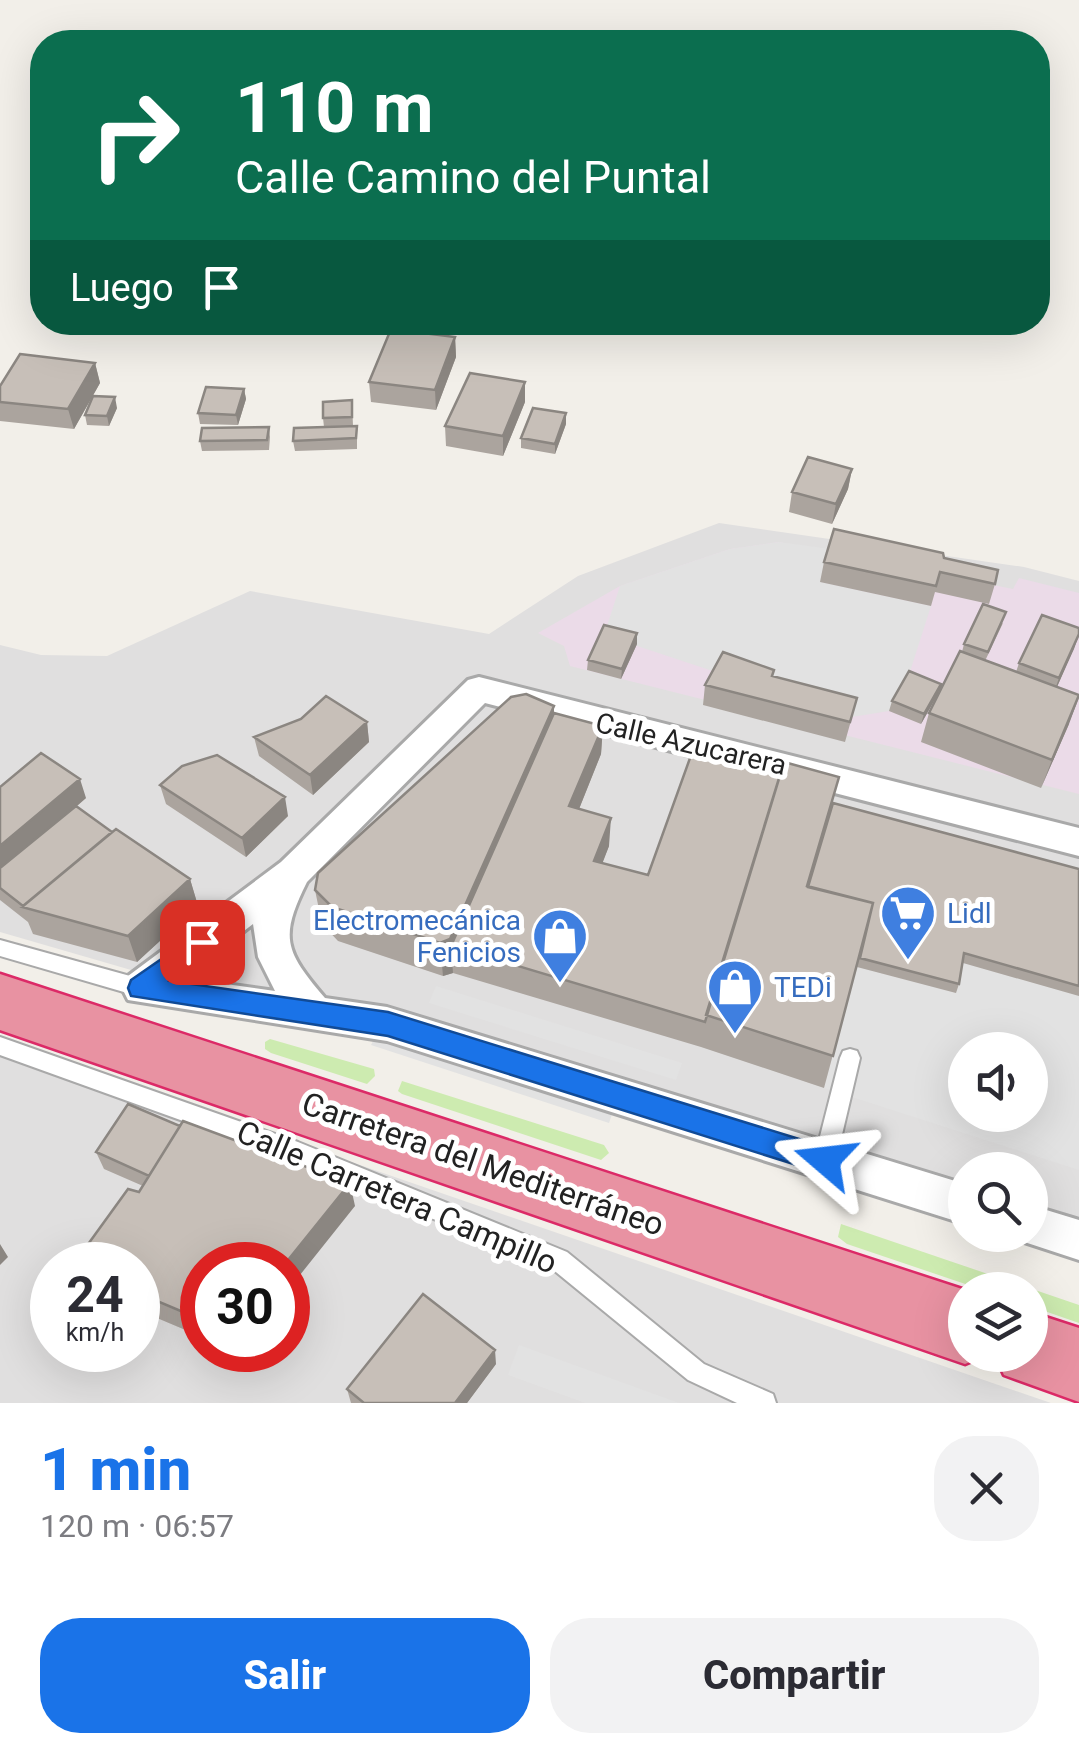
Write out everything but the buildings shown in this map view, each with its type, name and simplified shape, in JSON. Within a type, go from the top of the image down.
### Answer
[{"type":"highway","name":"Carretera del Mediterráneo","points":[[0,1002],[948,1320]]},
{"type":"highway","points":[[1048,1354],[1079,1365]]},
{"type":"street","name":"Calle Azucarera","points":[[294,872],[479,690],[1079,842]]},
{"type":"street","points":[[141,988],[294,872]]},
{"type":"street","points":[[294,872],[271,918],[276,953],[289,982],[316,1015]]},
{"type":"street","points":[[141,988],[388,1024],[948,1199]]},
{"type":"street","points":[[1048,1230],[1079,1240]]},
{"type":"lane","points":[[0,948],[141,988]]},
{"type":"lane","name":"Calle Carretera Campillo","points":[[0,1046],[298,1152],[559,1260],[696,1372],[764,1403]]},
{"type":"lane","points":[[825,1160],[850,1058]]},
{"type":"shaded area","points":[[719,523],[1024,567],[1079,581],[1079,1230],[1048,1220],[1048,1152],[948,1152],[948,1187],[396,1008],[138,972],[0,932],[0,645],[41,655],[107,656],[250,591],[489,634],[578,576]]},
{"type":"shaded area","points":[[779,542],[1013,589],[1019,578],[1079,593],[1079,794],[570,666],[564,646],[538,633],[620,586],[730,549]]},
{"type":"shaded area","points":[[779,542],[830,549],[821,582],[931,606],[907,681],[889,711],[852,717],[769,696],[770,690],[604,635],[620,586],[730,549]]},
{"type":"shaded area","points":[[961,962],[1079,996],[1079,1170],[1048,1160],[1048,1152],[1023,1152],[961,1132],[1048,1132],[1048,1032],[948,1032],[948,1128],[824,1088],[857,967],[955,993]]},
{"type":"shaded area","points":[[436,986],[682,1063],[676,1080],[429,1003]]},
{"type":"shaded area","points":[[376,1035],[613,1111],[609,1123],[371,1045]]},
{"type":"shaded area","points":[[0,1041],[948,1368],[948,1372],[961,1372],[1051,1403],[0,1403]]},
{"type":"shaded area","points":[[519,1345],[679,1403],[585,1403],[508,1375]]},
{"type":"green space","points":[[270,1039],[374,1069],[375,1076],[367,1084],[271,1053],[265,1049],[265,1042]]},
{"type":"green space","points":[[402,1081],[604,1145],[609,1153],[601,1160],[402,1094],[398,1091]]},
{"type":"green space","points":[[841,1224],[982,1272],[948,1272],[948,1278],[847,1244],[838,1237]]},
{"type":"green space","points":[[1048,1294],[1079,1305],[1079,1323],[1048,1312]]},
{"type":"place","name":"Lidl","points":[[908,962]]},
{"type":"place","name":"Electromecánica Fenicios","points":[[560,985]]},
{"type":"place","name":"TEDi","points":[[735,1036]]},
{"type":"route","points":[[202,942],[141,988],[388,1024],[825,1160]]}]
